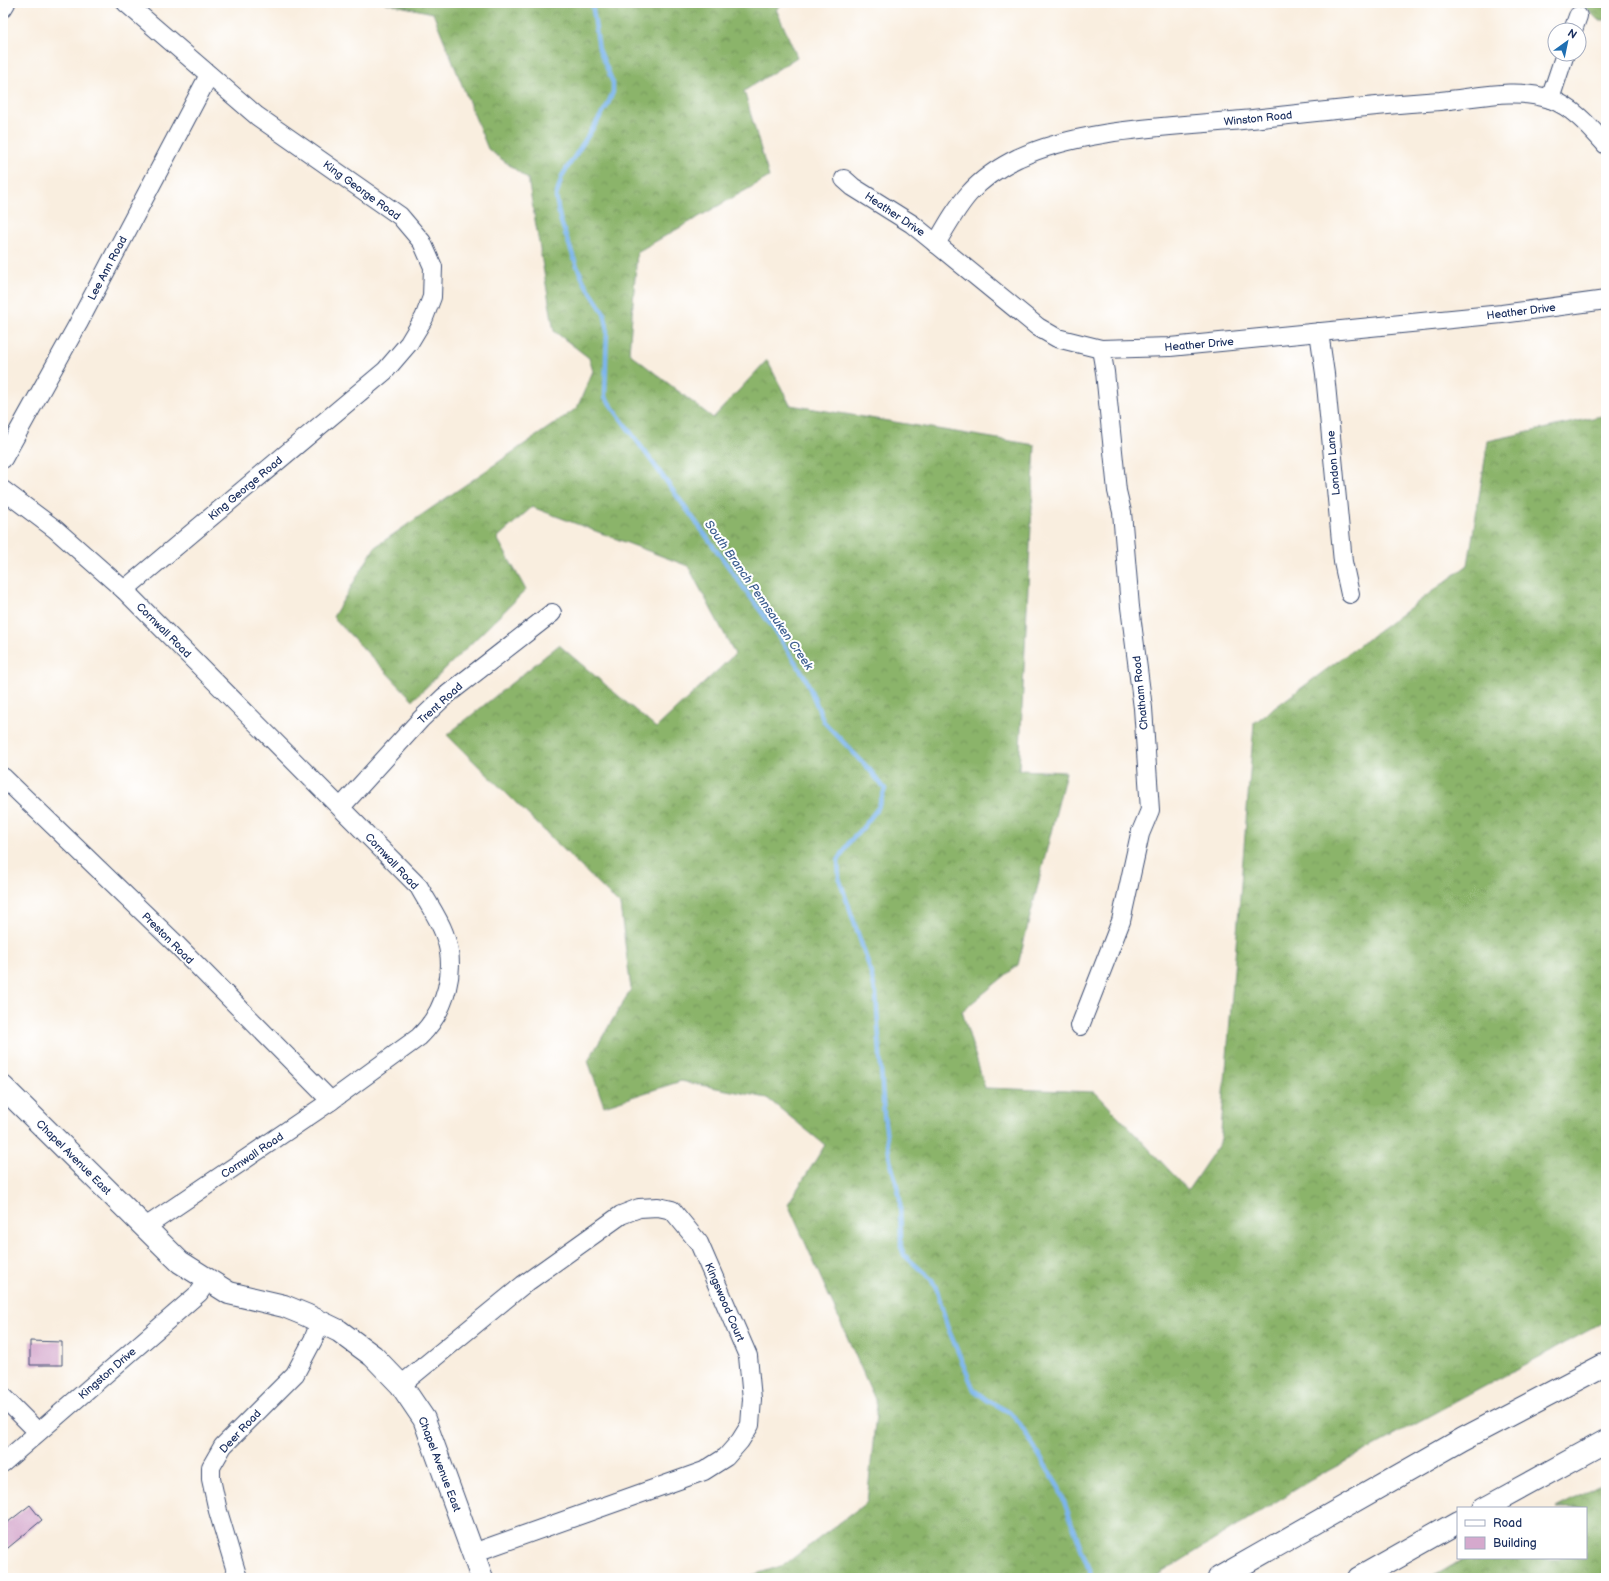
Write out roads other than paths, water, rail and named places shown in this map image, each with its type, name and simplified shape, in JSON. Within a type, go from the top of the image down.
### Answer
[{"type":"main road","name":"Chapel Avenue East","points":[[3,1087],[180,1262],[207,1281],[228,1293],[284,1306],[339,1331],[373,1356],[401,1385],[424,1419],[482,1578]]},
{"type":"main road","points":[[1219,1578],[1438,1453],[1606,1364]]},
{"type":"main road","points":[[1486,1507],[1606,1441]]},
{"type":"main road","points":[[1359,1578],[1457,1523]]},
{"type":"street","points":[[3,8],[6,3]]},
{"type":"street","name":"King George Road","points":[[124,590],[385,371],[409,343],[424,318],[432,297],[433,267],[422,242],[400,216],[257,116],[126,3]]},
{"type":"street","points":[[1550,99],[1562,62]]},
{"type":"street","name":"Lee Ann Road","points":[[3,459],[78,324],[209,75]]},
{"type":"street","name":"Winston Road","points":[[936,244],[965,196],[975,186],[988,176],[1030,153],[1071,140],[1151,128],[1491,94],[1515,94],[1550,99],[1574,111],[1606,145]]},
{"type":"street","name":"Heather Drive","points":[[844,179],[853,187],[912,224],[1038,327],[1057,338],[1101,349],[1217,343],[1502,314],[1606,300]]},
{"type":"street","name":"London Lane","points":[[1319,332],[1325,374],[1344,562],[1350,594]]},
{"type":"street","name":"Chatham Road","points":[[1080,1026],[1121,921],[1140,834],[1150,810],[1143,708],[1130,607],[1122,512],[1117,491],[1105,372],[1101,349]]},
{"type":"street","name":"Cornwall Road","points":[[3,490],[55,529],[124,590],[341,807],[418,887],[444,933],[449,953],[450,977],[446,999],[429,1028],[419,1037],[331,1101],[144,1228]]},
{"type":"street","name":"Trent Road","points":[[341,807],[421,719],[444,697],[552,613]]},
{"type":"street","name":"Preston Road","points":[[3,777],[178,946],[331,1101]]},
{"type":"street","name":"Kingswood Court","points":[[401,1385],[523,1285],[621,1215],[639,1208],[658,1207],[672,1210],[699,1243],[748,1356],[752,1399],[750,1425],[740,1441],[726,1457],[704,1471],[473,1553]]},
{"type":"street","name":"Kingston Drive","points":[[3,1463],[199,1293],[207,1281]]},
{"type":"street","name":"Deer Road","points":[[238,1578],[218,1511],[211,1479],[211,1467],[222,1446],[295,1374],[314,1340],[320,1322]]},
{"type":"street","points":[[3,1397],[38,1432]]},
{"type":"waterway","name":"South Branch Pennsauken Creek","points":[[592,3],[599,49],[613,83],[613,92],[607,106],[562,176],[556,197],[560,219],[576,264],[584,282],[604,313],[607,326],[605,397],[773,628],[805,677],[824,722],[869,769],[885,789],[878,808],[861,830],[850,841],[838,861],[839,878],[869,966],[876,994],[884,1115],[890,1160],[900,1197],[901,1247],[904,1255],[932,1280],[937,1290],[947,1326],[974,1390],[987,1400],[1009,1412],[1020,1424],[1059,1488],[1092,1578]]}]
